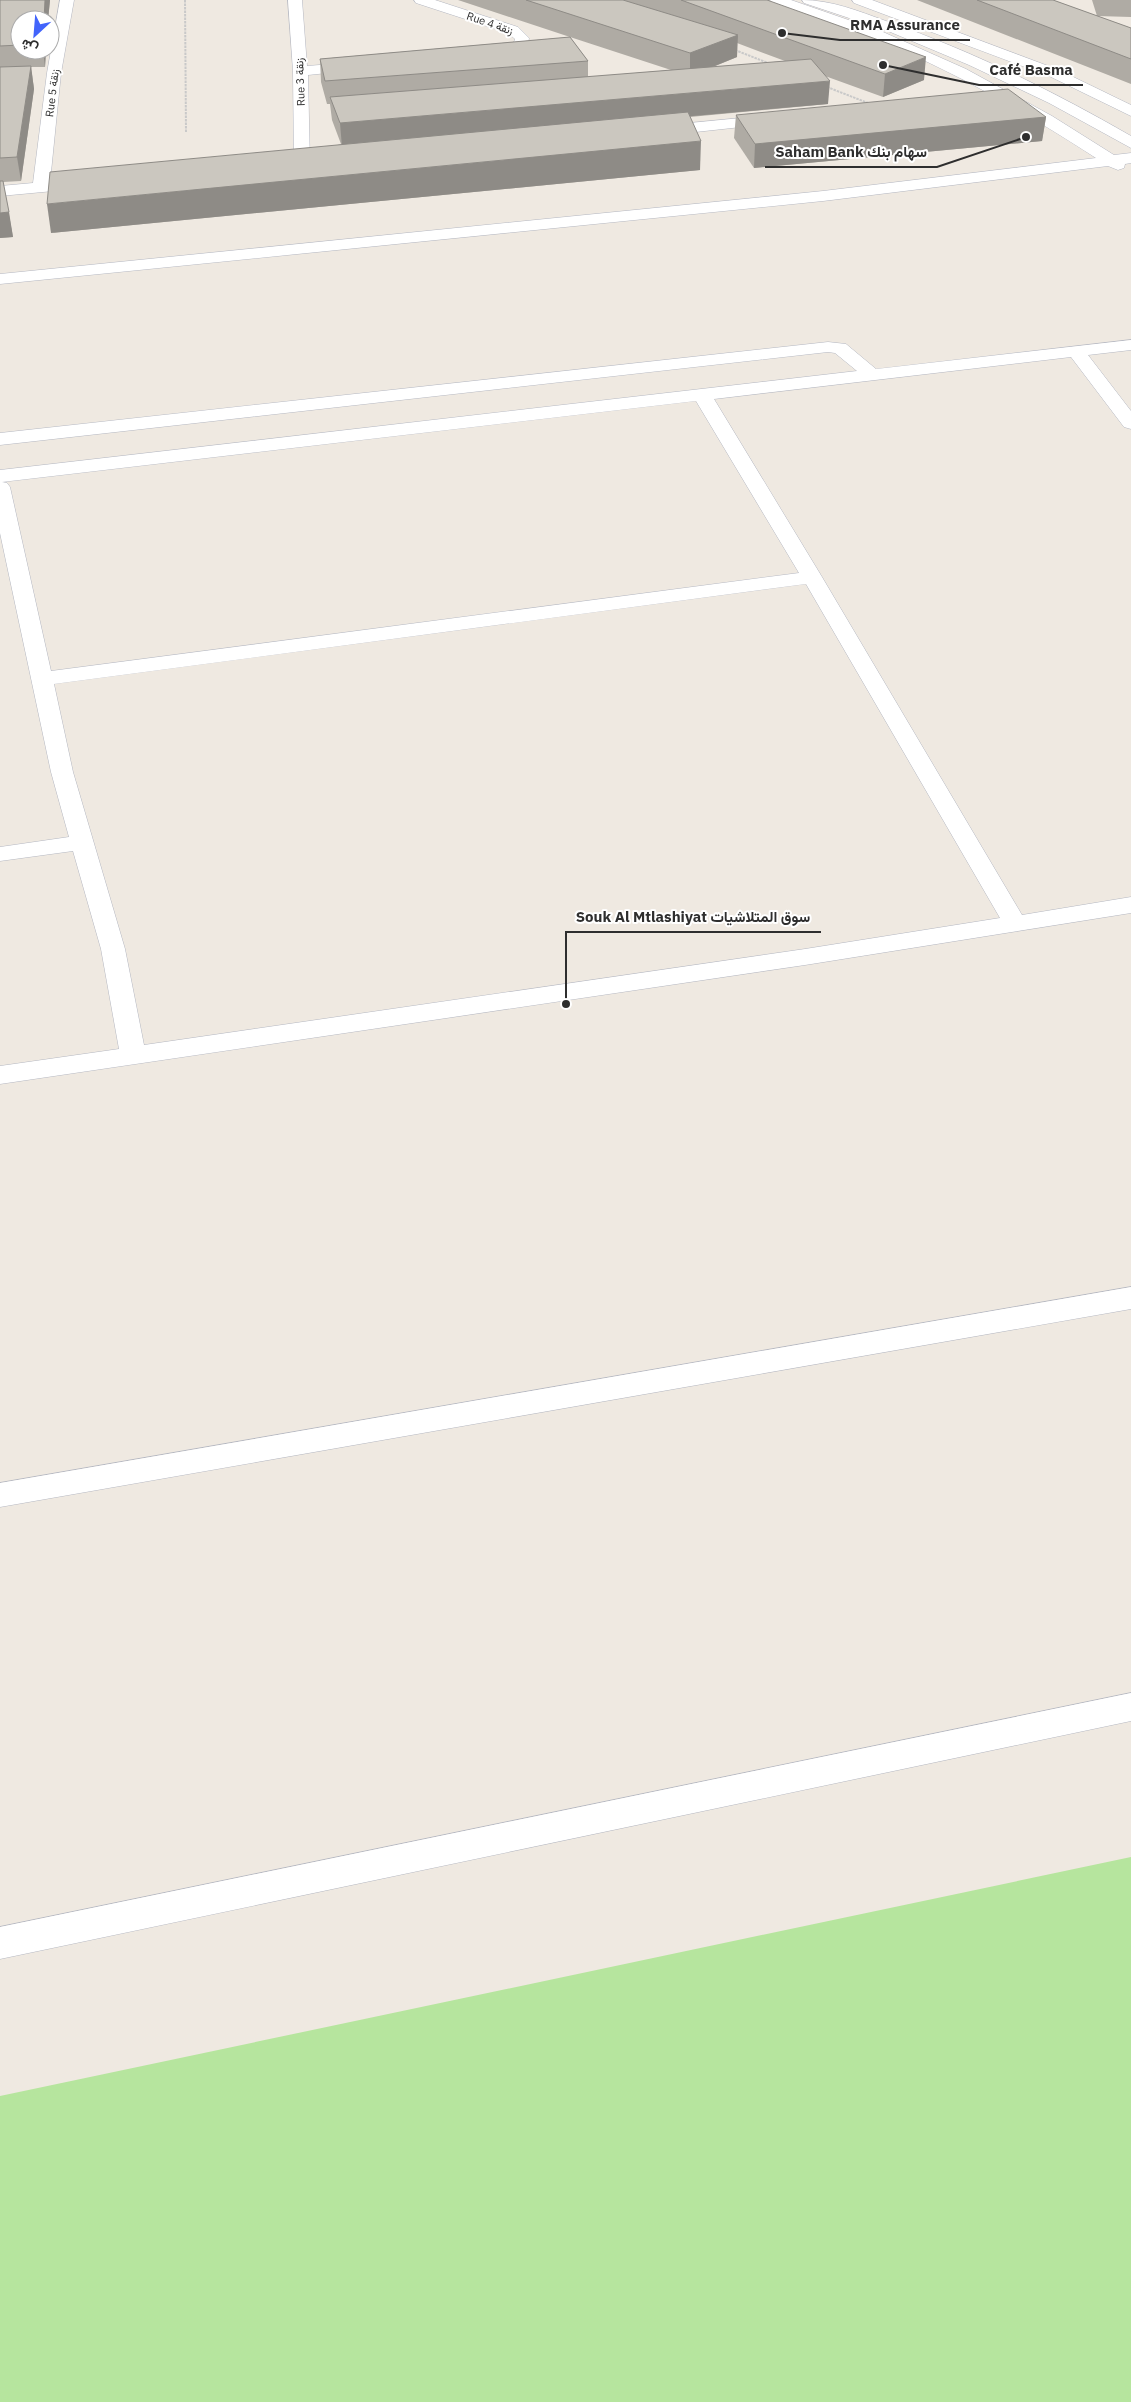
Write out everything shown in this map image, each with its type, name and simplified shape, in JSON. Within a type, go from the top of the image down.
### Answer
[{"type":"street","name":"Rue 5 زنقة","points":[[41,186],[54,73],[67,0]]},
{"type":"street","name":"Rue 3 زنقة","points":[[295,0],[300,71],[302,165]]},
{"type":"street","name":"Rue 4 زنقة","points":[[421,0],[513,30],[522,38],[521,44],[502,53],[474,56]]},
{"type":"street","points":[[777,0],[878,35],[961,72],[1016,101],[1113,160],[1131,176]]},
{"type":"street","points":[[809,0],[961,54],[1046,94],[1131,143]]},
{"type":"street","points":[[828,0],[967,50],[1061,93],[1131,135]]},
{"type":"street","points":[[861,0],[1054,73],[1131,111]]},
{"type":"street","points":[[300,71],[368,65]]},
{"type":"street","points":[[36,74],[54,73]]},
{"type":"street","points":[[980,102],[1016,101]]},
{"type":"street","points":[[639,133],[785,119]]},
{"type":"street","points":[[0,280],[823,196],[1131,158]]},
{"type":"street","points":[[283,166],[322,163]]},
{"type":"street","points":[[0,191],[99,181]]},
{"type":"street","points":[[0,476],[1131,345]]},
{"type":"street","points":[[0,440],[828,346],[840,348],[872,375]]},
{"type":"street","points":[[1075,351],[1131,423]]},
{"type":"street","points":[[702,395],[812,577],[1014,922]]},
{"type":"street","points":[[0,487],[40,678],[62,772],[113,949],[133,1057]]},
{"type":"street","points":[[40,678],[812,577]]},
{"type":"street","points":[[0,854],[82,842]]},
{"type":"street","points":[[0,1075],[805,957],[1014,922],[1131,905]]},
{"type":"street","points":[[0,1495],[1131,1298]]},
{"type":"street","points":[[0,1943],[1131,1707]]},
{"type":"path","points":[[185,0],[186,133]]},
{"type":"path","points":[[727,47],[773,65]]},
{"type":"path","points":[[818,84],[873,106]]},
{"type":"green space","points":[[1131,1857],[1131,2402],[0,2402],[0,2096]]},
{"type":"building","points":[[0,0],[45,0],[44,10],[10,10],[10,46],[0,46]]},
{"type":"building","points":[[526,0],[623,0],[738,35],[690,53]]},
{"type":"building","points":[[681,0],[767,0],[926,57],[885,74]]},
{"type":"building","points":[[977,0],[1053,0],[1131,28],[1131,59]]},
{"type":"building","points":[[570,37],[588,61],[325,81],[320,59]]},
{"type":"building","points":[[811,59],[830,81],[340,123],[330,97]]},
{"type":"building","points":[[31,66],[17,157],[0,158],[0,67]]},
{"type":"building","points":[[1008,89],[1046,117],[755,144],[736,115]]},
{"type":"building","points":[[688,112],[701,141],[47,204],[50,172]]},
{"type":"building","points":[[0,181],[3,181],[9,212],[0,213]]},
{"type":"place","name":"RMA Assurance","points":[[782,33]]},
{"type":"place","name":"Café Basma","points":[[883,65]]},
{"type":"place","name":"Saham Bank سهام بنك","points":[[1026,137]]},
{"type":"place","name":"Souk Al Mtlashiyat سوق المتلاشيات","points":[[566,1004]]}]
